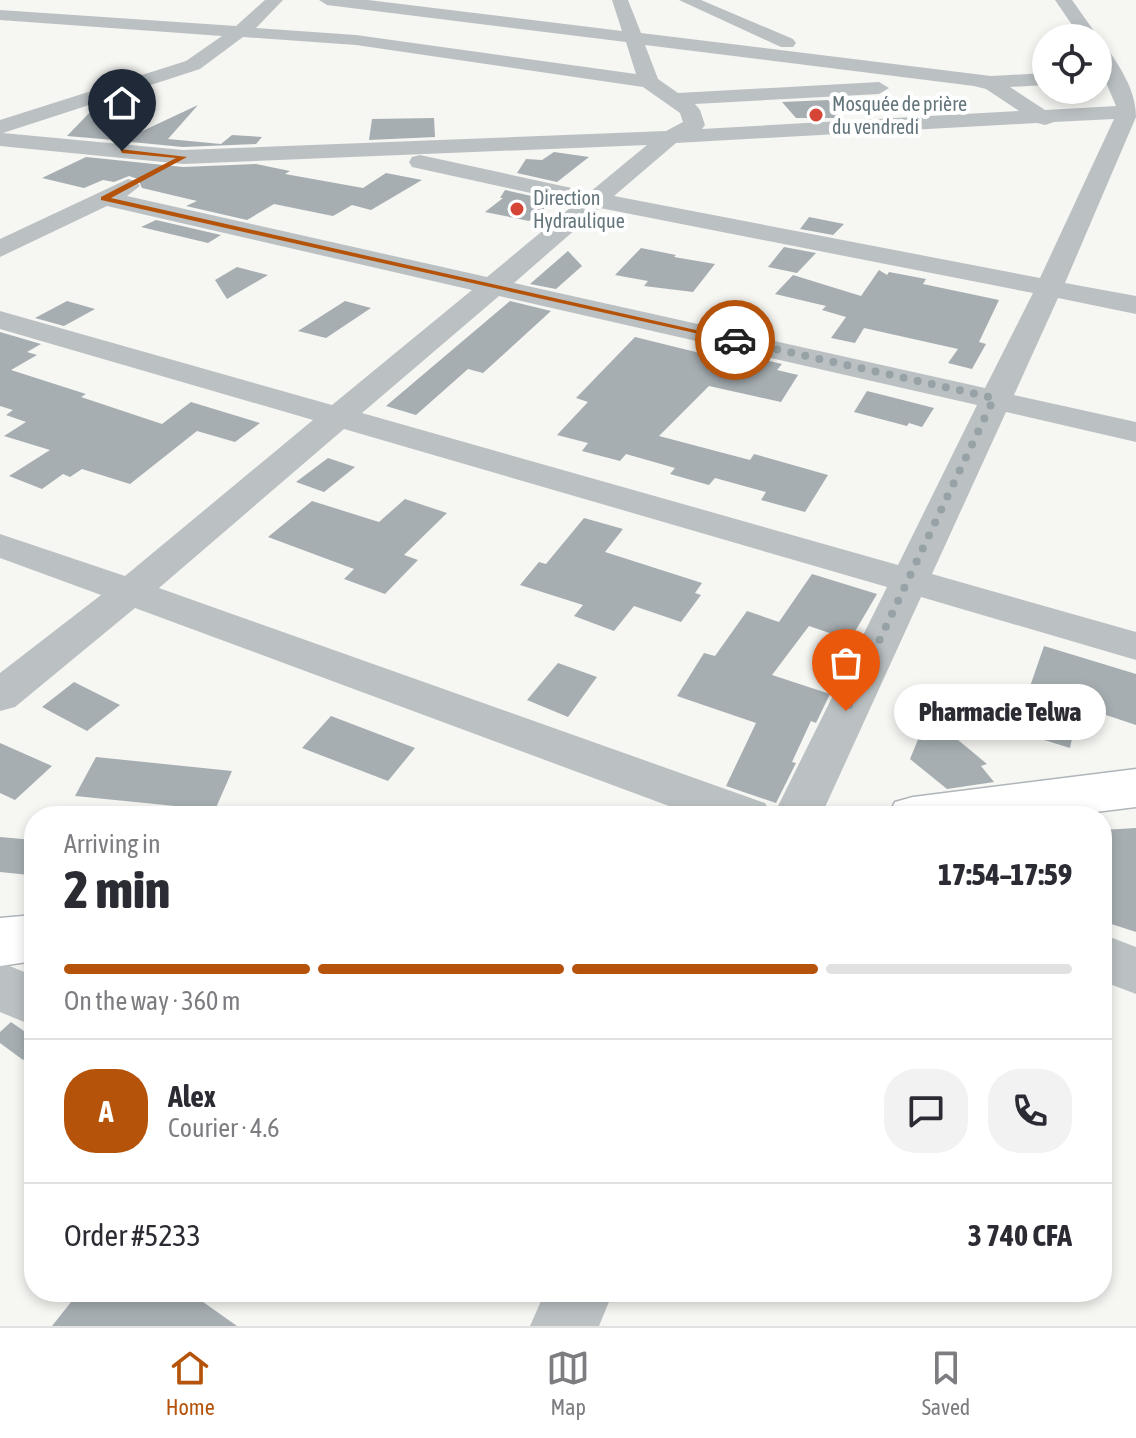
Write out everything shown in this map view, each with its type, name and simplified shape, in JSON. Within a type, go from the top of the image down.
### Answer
[{"type":"main road","points":[[993,806],[1136,788]]},
{"type":"main road","points":[[0,942],[24,939]]},
{"type":"street","points":[[0,127],[193,65],[238,33],[275,0]]},
{"type":"street","points":[[327,0],[989,82]]},
{"type":"street","points":[[620,0],[649,82]]},
{"type":"street","points":[[687,0],[782,42],[989,82],[1040,116],[1102,148]]},
{"type":"street","points":[[1063,0],[1082,24]]},
{"type":"street","points":[[0,15],[356,40],[649,82],[690,110],[694,125],[670,137],[129,593],[0,696]]},
{"type":"street","points":[[1112,64],[1132,111]]},
{"type":"street","points":[[673,99],[1032,80]]},
{"type":"street","points":[[0,139],[183,157],[670,137],[1132,111]]},
{"type":"street","points":[[802,806],[1049,288],[1102,148],[1132,111]]},
{"type":"street","points":[[360,149],[595,200],[1136,305]]},
{"type":"street","points":[[0,249],[183,157]]},
{"type":"street","points":[[104,198],[1136,432]]},
{"type":"street","points":[[0,320],[1136,646]]},
{"type":"street","points":[[0,545],[720,806]]},
{"type":"street","points":[[1112,961],[1136,971]]},
{"type":"street","points":[[0,986],[24,997]]},
{"type":"street","points":[[564,1326],[575,1302]]},
{"type":"building","points":[[828,100],[843,118],[796,118],[782,102]]},
{"type":"building","points":[[198,105],[168,139],[221,144],[232,135],[262,137],[256,144],[183,147],[121,141]]},
{"type":"building","points":[[93,109],[136,110],[114,140],[67,136]]},
{"type":"building","points":[[434,118],[435,137],[369,140],[372,119]]},
{"type":"building","points":[[554,152],[589,157],[557,182],[517,173],[526,159],[542,160]]},
{"type":"building","points":[[86,157],[183,167],[256,164],[290,171],[285,174],[363,188],[386,173],[422,180],[371,210],[352,205],[333,216],[274,204],[247,220],[186,206],[197,201],[142,188],[138,179],[129,176],[114,182],[103,180],[84,188],[42,178]]},
{"type":"building","points":[[505,190],[554,201],[529,221],[485,212],[503,198],[500,198]]},
{"type":"building","points":[[809,217],[844,224],[833,235],[800,229]]},
{"type":"building","points":[[156,220],[221,235],[208,243],[141,227]]},
{"type":"building","points":[[784,247],[816,253],[797,273],[768,267]]},
{"type":"building","points":[[641,248],[715,264],[693,292],[644,286],[648,281],[615,275]]},
{"type":"building","points":[[568,251],[582,266],[556,289],[530,284]]},
{"type":"building","points":[[237,267],[268,275],[227,299],[215,280]]},
{"type":"building","points":[[879,270],[887,275],[889,272],[926,279],[923,284],[999,300],[979,342],[986,344],[972,369],[948,363],[958,349],[864,328],[855,343],[831,338],[846,317],[822,310],[826,306],[775,294],[793,275],[861,296]]},
{"type":"building","points":[[67,301],[95,309],[64,326],[35,318]]},
{"type":"building","points":[[345,301],[371,308],[326,338],[298,331]]},
{"type":"building","points":[[510,301],[551,311],[483,373],[468,369],[416,415],[386,406]]},
{"type":"building","points":[[0,332],[41,344],[27,352],[37,355],[11,370],[86,394],[81,397],[162,424],[191,402],[260,423],[235,442],[197,431],[130,484],[82,469],[70,477],[63,474],[42,489],[9,476],[50,450],[4,436],[26,422],[6,415],[13,410],[0,406]]},
{"type":"building","points":[[635,337],[712,356],[718,349],[782,364],[777,370],[798,375],[781,402],[709,386],[659,436],[750,460],[754,454],[828,475],[805,512],[761,500],[766,492],[715,478],[709,485],[670,474],[675,468],[626,454],[620,461],[582,451],[588,443],[557,435],[588,402],[576,398]]},
{"type":"building","points":[[867,391],[934,408],[922,427],[854,412]]},
{"type":"building","points":[[328,458],[355,467],[324,492],[296,482]]},
{"type":"building","points":[[405,499],[447,513],[404,555],[418,560],[385,594],[344,579],[354,569],[268,537],[312,501],[379,522]]},
{"type":"building","points":[[584,518],[623,529],[605,552],[702,583],[695,593],[701,595],[681,622],[634,606],[614,631],[574,616],[583,605],[520,585],[539,562],[546,564]]},
{"type":"building","points":[[812,574],[877,594],[850,640],[809,626],[772,675],[830,694],[816,723],[811,721],[792,762],[796,763],[776,803],[726,786],[756,723],[677,696],[704,653],[715,656],[747,611],[779,622]]},
{"type":"building","points":[[1044,646],[1136,674],[1136,725],[1079,706],[1070,748],[1002,727],[1011,690],[1027,695]]},
{"type":"building","points":[[558,663],[597,677],[568,717],[527,700]]},
{"type":"building","points":[[74,682],[120,705],[87,731],[42,707]]},
{"type":"building","points":[[928,715],[987,764],[981,766],[994,782],[947,789],[910,759]]},
{"type":"building","points":[[331,716],[415,748],[388,781],[302,748]]},
{"type":"building","points":[[0,743],[52,766],[15,800],[0,793]]},
{"type":"building","points":[[96,757],[232,771],[217,806],[175,806],[75,796]]},
{"type":"building","points":[[1136,828],[1136,932],[1112,924],[1112,829]]},
{"type":"building","points":[[0,837],[24,839],[24,874],[0,872]]},
{"type":"building","points":[[11,1022],[24,1031],[23,1060],[0,1043],[0,1032]]},
{"type":"building","points":[[71,1302],[203,1302],[237,1326],[52,1326]]},
{"type":"way so far","points":[[735,340],[994,398],[846,711]]},
{"type":"place","name":"Mosquée de prière du vendredi","points":[[816,115]]},
{"type":"place","name":"Direction Hydraulique","points":[[517,209]]},
{"type":"place","name":"Pharmacie Telwa","points":[[846,711]]},
{"type":"route","points":[[122,151],[183,157],[104,198],[735,340]]}]
